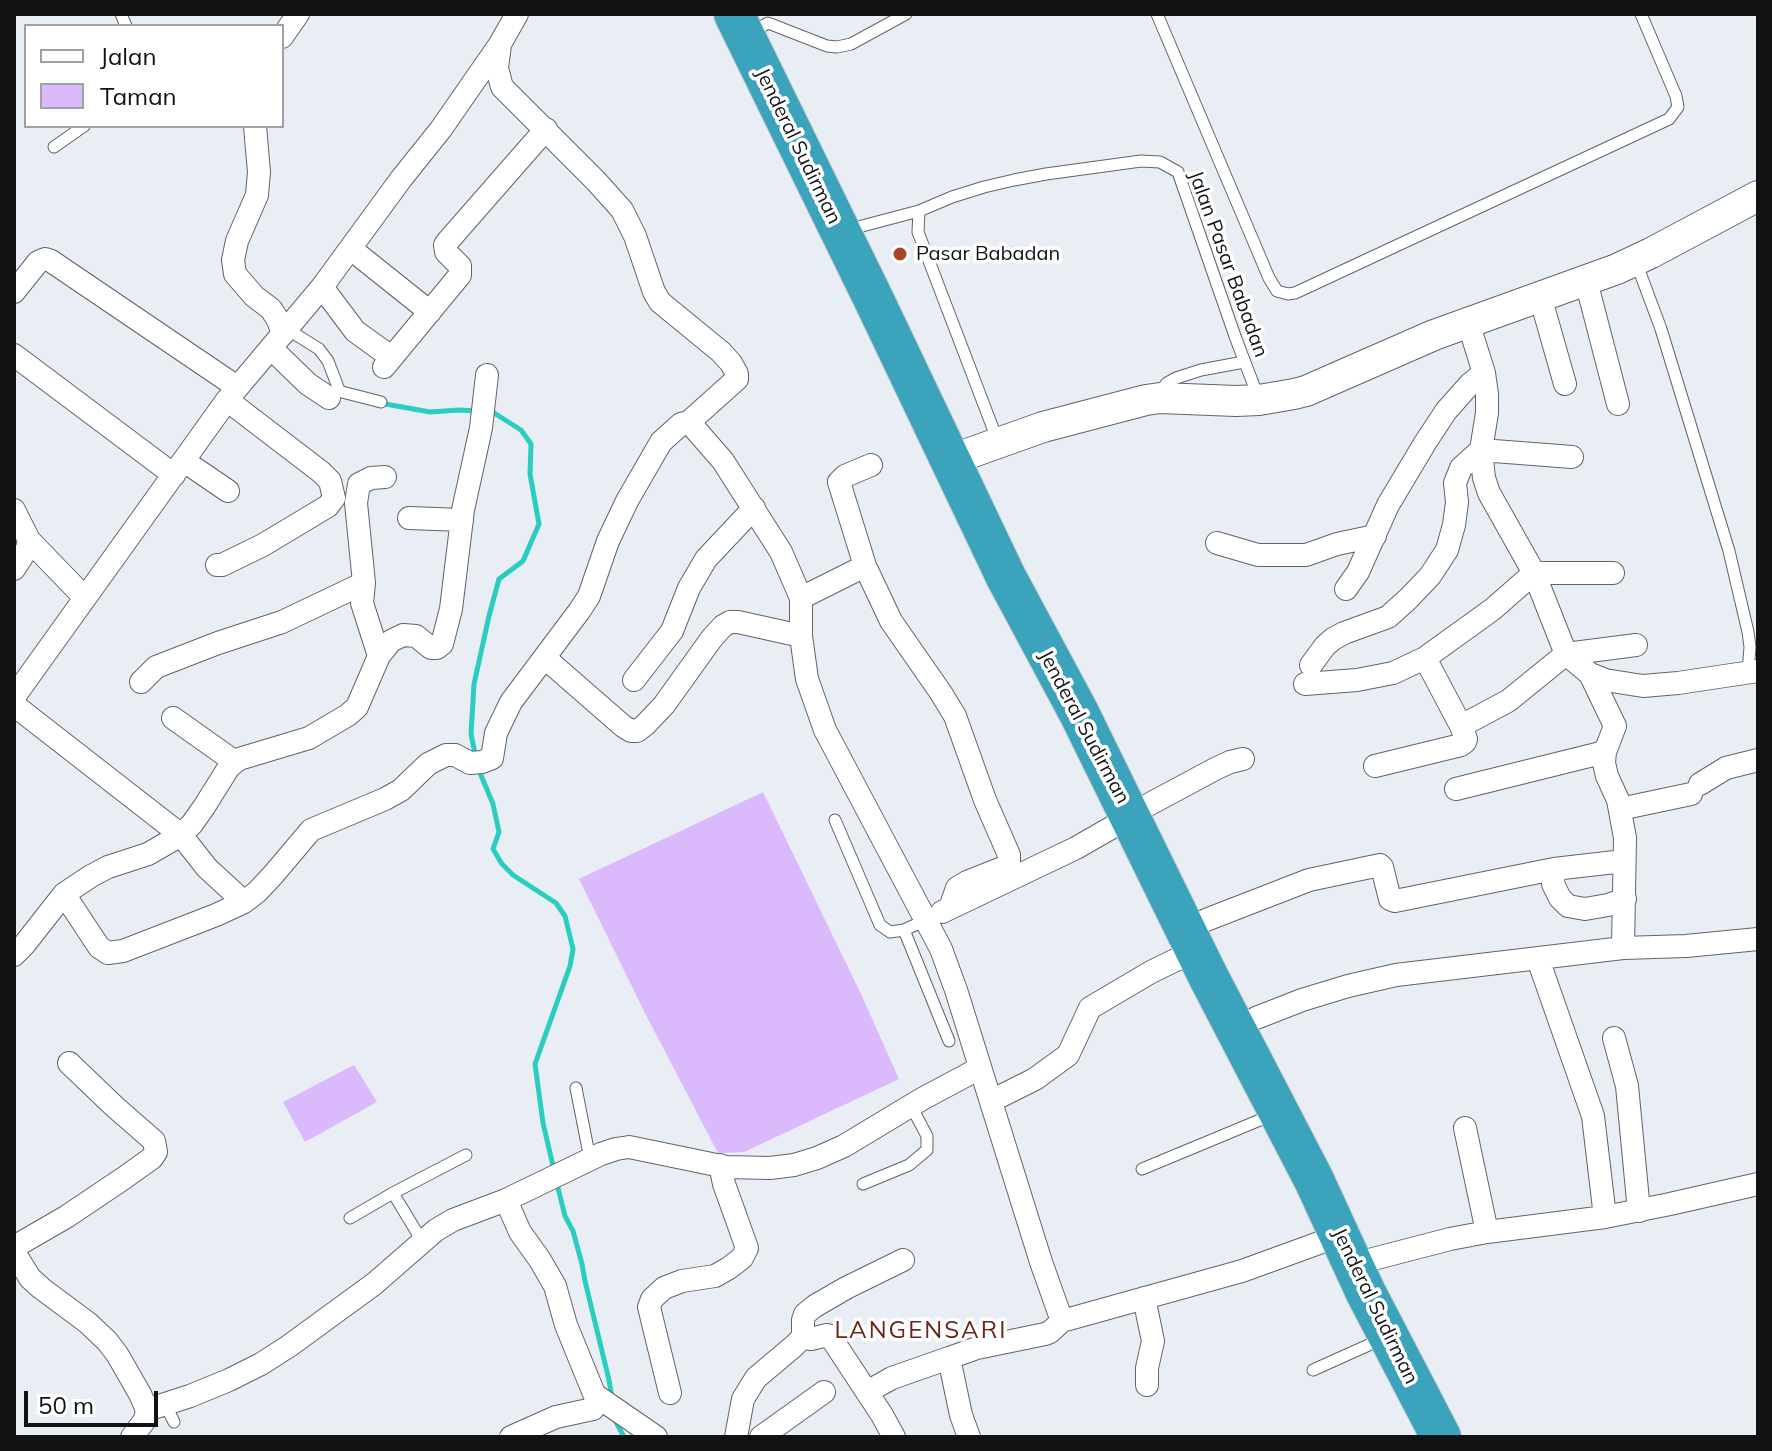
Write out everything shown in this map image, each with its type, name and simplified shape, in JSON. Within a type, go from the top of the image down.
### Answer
[{"type":"highway","name":"Jenderal Sudirman","points":[[752,22],[862,226],[954,414],[984,448],[1139,811],[1201,935],[1365,1291],[1441,1437]]},
{"type":"highway","name":"Jenderal Sudirman","points":[[752,22],[874,300],[1006,577],[1079,713],[1139,811]]},
{"type":"highway","name":"Jenderal Sudirman","points":[[1201,935],[1256,1018],[1414,1345],[1465,1437]]},
{"type":"street","points":[[284,34],[298,14]]},
{"type":"street","points":[[14,697],[232,393],[322,287],[441,129],[517,14]]},
{"type":"street","points":[[64,894],[99,947],[108,953],[123,951],[244,902],[273,875],[311,830],[401,790],[428,764],[446,755],[476,762],[492,758],[496,733],[511,702],[589,596],[618,518],[661,442],[681,424],[689,422],[737,379],[731,363],[721,352],[660,302],[622,210],[502,87],[497,68],[500,44]]},
{"type":"street","points":[[255,128],[259,172],[257,195],[237,241],[233,260],[235,274],[278,320],[278,355],[308,384],[329,398]]},
{"type":"street","points":[[322,287],[355,331],[388,362],[460,275],[460,266],[446,252],[445,245],[546,129]]},
{"type":"street","points":[[984,448],[1043,427],[1160,398],[1259,400],[1306,391],[1434,335],[1636,260],[1758,196]]},
{"type":"street","points":[[351,249],[430,312]]},
{"type":"street","points":[[14,292],[38,262],[49,259],[232,393],[330,481],[334,498],[328,506],[263,545],[217,565]]},
{"type":"street","points":[[1586,281],[1618,404]]},
{"type":"street","points":[[1540,296],[1565,384]]},
{"type":"street","points":[[1468,322],[1484,373],[1487,413],[1481,450],[1484,478],[1489,493],[1534,573],[1566,654],[1590,674],[1605,680],[1643,686],[1753,672]]},
{"type":"street","points":[[14,355],[179,468],[228,491]]},
{"type":"street","points":[[1346,589],[1358,572],[1388,505],[1425,443],[1453,404],[1484,373]]},
{"type":"street","points":[[14,955],[64,894],[108,867],[148,854],[181,835],[192,824],[229,767],[239,759],[309,738],[348,715],[357,707],[379,656],[391,641],[403,635],[416,636],[431,648],[442,644],[451,609],[462,520],[481,428],[487,375]]},
{"type":"street","points":[[689,422],[723,461],[754,508],[781,552],[801,598],[801,636],[810,694],[825,730],[941,949],[1062,1321]]},
{"type":"street","points":[[1572,457],[1481,450],[1461,468],[1455,483],[1457,502],[1447,550],[1430,576],[1388,617],[1333,639],[1325,646],[1308,674],[1379,677],[1393,673],[1425,658],[1493,609],[1534,573],[1613,573]]},
{"type":"street","points":[[871,465],[845,476],[839,482],[865,566],[891,621],[955,716],[985,800],[1009,855],[1005,867],[957,888],[950,908]]},
{"type":"street","points":[[379,656],[362,603],[364,583],[356,503],[359,484],[364,480],[385,477]]},
{"type":"street","points":[[634,680],[672,631],[689,588],[706,559],[754,508]]},
{"type":"street","points":[[14,510],[29,540],[85,598]]},
{"type":"street","points":[[409,518],[462,520]]},
{"type":"street","points":[[1217,543],[1258,555],[1306,555],[1375,536]]},
{"type":"street","points":[[14,569],[29,540]]},
{"type":"street","points":[[801,598],[865,566]]},
{"type":"street","points":[[141,682],[156,667],[282,622],[364,583]]},
{"type":"street","points":[[545,658],[623,726],[637,731],[664,705],[723,626],[738,622],[801,636]]},
{"type":"street","points":[[1461,726],[1508,701],[1566,654],[1636,645]]},
{"type":"street","points":[[1375,766],[1465,742],[1461,726],[1425,658]]},
{"type":"street","points":[[1590,674],[1615,726],[1604,763],[1618,800],[1625,838],[1623,948]]},
{"type":"street","points":[[14,705],[181,835],[207,868],[244,902]]},
{"type":"street","points":[[173,718],[235,762]]},
{"type":"street","points":[[1456,789],[1605,752]]},
{"type":"street","points":[[926,920],[1076,848],[1215,769],[1243,759]]},
{"type":"street","points":[[1620,809],[1696,789],[1726,768],[1758,760]]},
{"type":"street","points":[[991,1101],[1035,1079],[1068,1055],[1090,1008],[1151,972],[1201,935],[1309,880],[1382,867],[1390,899],[1395,901],[1554,869],[1624,861]]},
{"type":"street","points":[[1554,869],[1553,884],[1568,906],[1585,909],[1625,899]]},
{"type":"street","points":[[1256,1018],[1333,990],[1396,975],[1623,948],[1758,939]]},
{"type":"street","points":[[1538,959],[1593,1116],[1605,1217]]},
{"type":"street","points":[[1614,1038],[1627,1086],[1639,1211]]},
{"type":"street","points":[[69,1063],[154,1141],[156,1152],[113,1186],[14,1250],[30,1278],[107,1341],[132,1379],[150,1423],[289,1346],[374,1284],[422,1241],[453,1220],[506,1200],[590,1159],[629,1147],[720,1165],[770,1168],[794,1165],[844,1146],[980,1068]]},
{"type":"street","points":[[1465,1128],[1487,1232]]},
{"type":"street","points":[[670,1393],[649,1307],[652,1299],[664,1288],[682,1281],[715,1276],[742,1258],[747,1248],[720,1165]]},
{"type":"street","points":[[1373,1259],[1487,1232],[1639,1211],[1758,1184]]},
{"type":"street","points":[[506,1200],[520,1232],[555,1286],[566,1325],[597,1401],[593,1409],[556,1417],[511,1437]]},
{"type":"street","points":[[867,1392],[892,1378],[977,1348],[1045,1334],[1062,1321],[1271,1262],[1339,1233]]},
{"type":"street","points":[[736,1437],[743,1399],[756,1378],[803,1337],[805,1314],[903,1260]]},
{"type":"street","points":[[1144,1298],[1153,1341],[1147,1385]]},
{"type":"street","points":[[803,1337],[830,1336],[894,1437]]},
{"type":"street","points":[[949,1358],[969,1437]]},
{"type":"street","points":[[761,1437],[824,1392]]},
{"type":"street","points":[[595,1395],[656,1437]]},
{"type":"lane","points":[[752,22],[837,47],[851,44],[906,14]]},
{"type":"lane","points":[[1157,14],[1269,278],[1277,291],[1288,294],[1669,119],[1678,107],[1676,96],[1641,14]]},
{"type":"lane","points":[[54,147],[81,128]]},
{"type":"lane","name":"Jalan Pasar Babadan","points":[[862,226],[1014,180],[1141,161],[1160,162],[1178,172],[1259,400]]},
{"type":"lane","points":[[919,211],[918,232],[984,448]]},
{"type":"lane","points":[[1636,260],[1661,329],[1729,551],[1748,632],[1753,672]]},
{"type":"lane","points":[[280,338],[319,349],[342,392],[381,402]]},
{"type":"lane","points":[[1160,398],[1167,383],[1176,378],[1244,362]]},
{"type":"lane","points":[[835,820],[880,925],[890,932],[904,930],[926,920]]},
{"type":"lane","points":[[904,930],[949,1041]]},
{"type":"lane","points":[[576,1088],[590,1159]]},
{"type":"lane","points":[[863,1184],[909,1165],[927,1150],[927,1136],[911,1106]]},
{"type":"lane","points":[[1142,1169],[1280,1112]]},
{"type":"lane","points":[[350,1218],[466,1155]]},
{"type":"lane","points":[[393,1193],[422,1241]]},
{"type":"lane","points":[[1313,1370],[1388,1337]]},
{"type":"green space","points":[[763,792],[899,1079],[744,1152],[718,1153],[579,879]]},
{"type":"green space","points":[[354,1065],[377,1102],[305,1142],[283,1102]]},
{"type":"waterway","points":[[380,403],[430,412],[477,411]]},
{"type":"waterway","points":[[476,758],[471,734],[474,684],[489,616],[499,579],[523,561],[539,524],[530,474],[531,444],[521,430],[491,411]]},
{"type":"waterway","points":[[478,768],[493,804],[499,832],[493,849],[513,875],[556,903],[565,916],[573,949],[570,966],[535,1064],[543,1123],[554,1170]]},
{"type":"waterway","points":[[557,1184],[582,1264],[612,1398]]},
{"type":"waterway","points":[[615,1420],[624,1437]]},
{"type":"place","name":"Pasar Babadan","points":[[900,254]]},
{"type":"district","name":"LANGENSARI","points":[[921,1331]]}]
